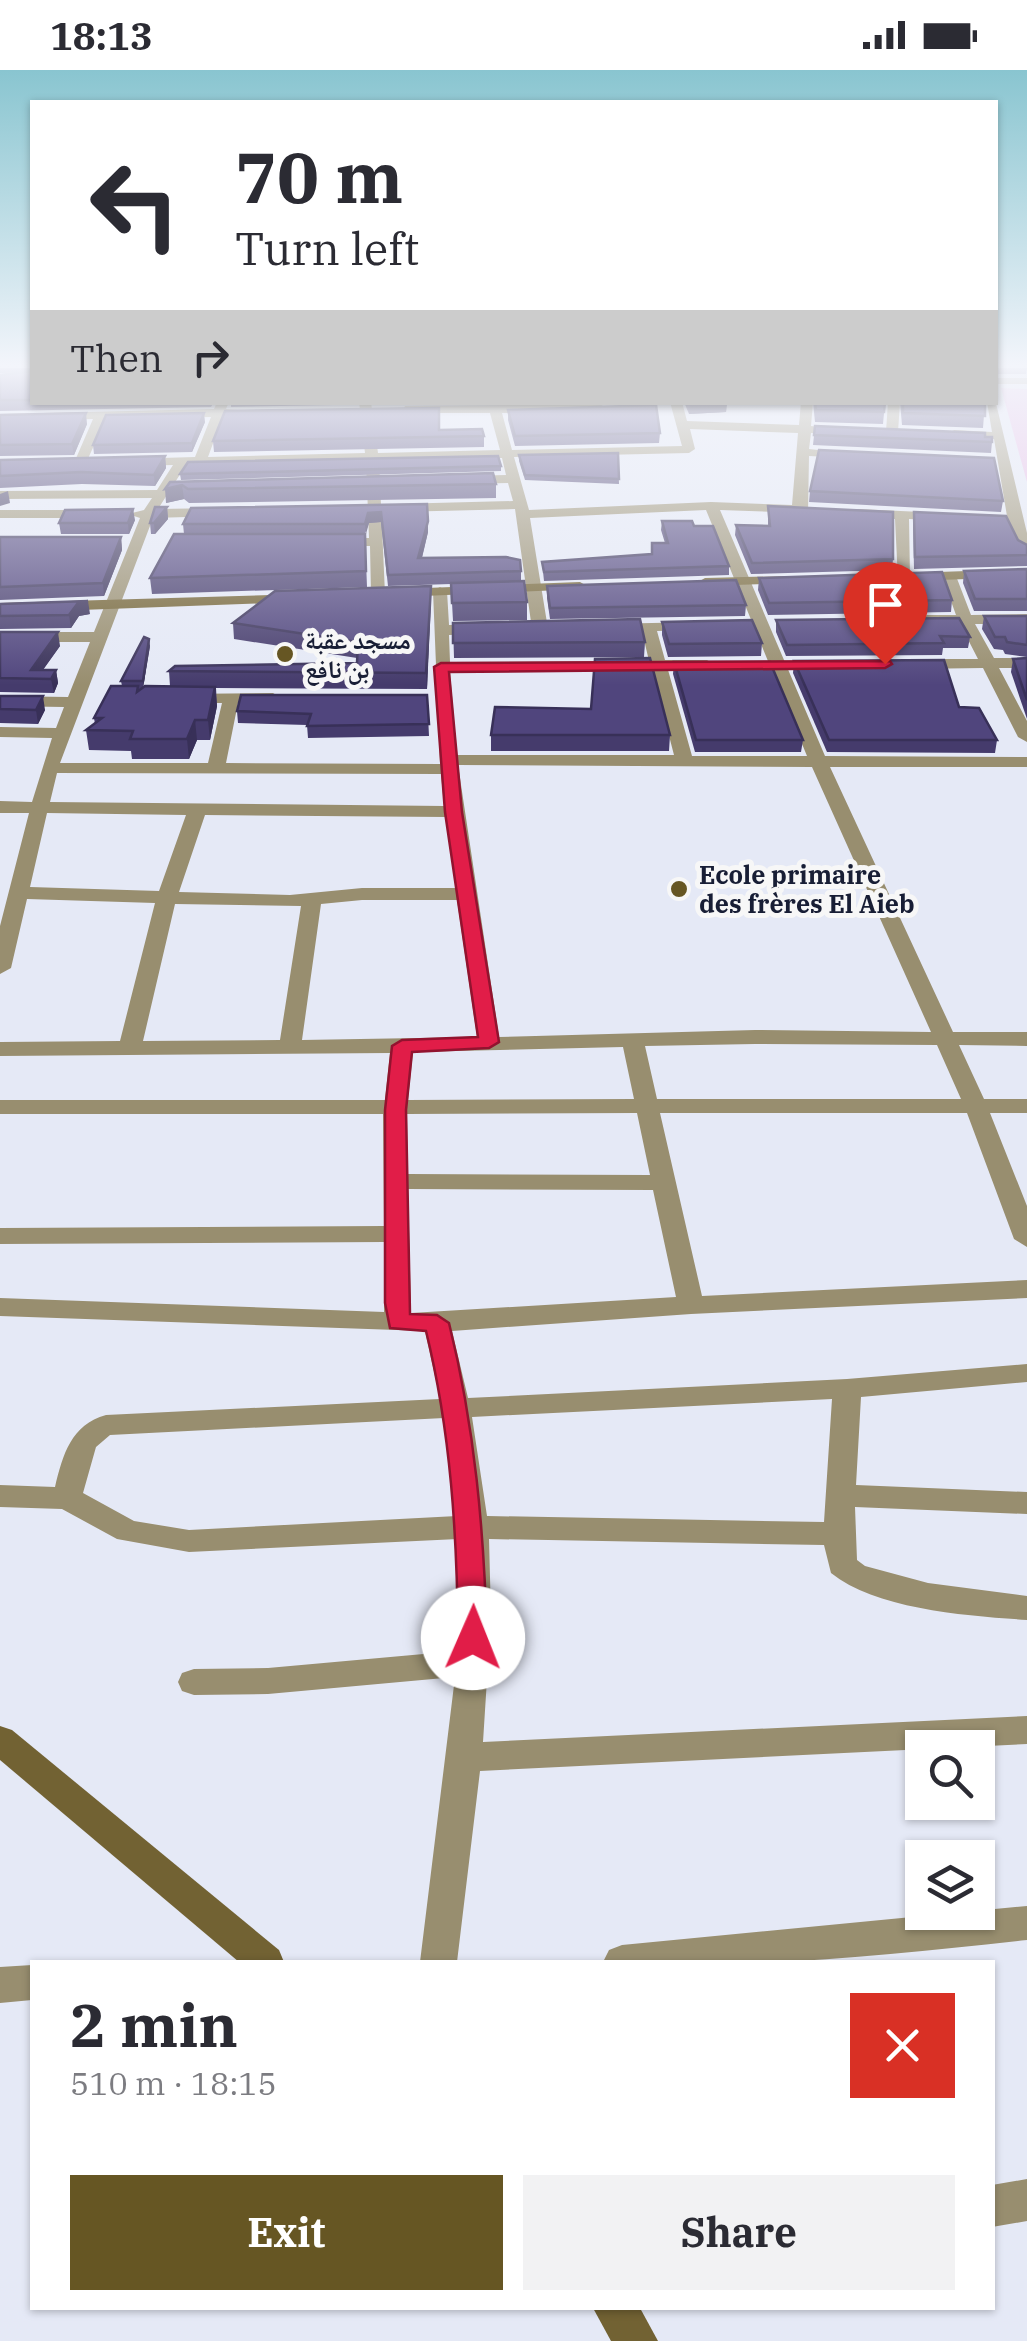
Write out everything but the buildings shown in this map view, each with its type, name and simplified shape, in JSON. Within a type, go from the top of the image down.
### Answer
[{"type":"main road","points":[[883,578],[1027,573]]},
{"type":"main road","points":[[686,583],[804,580]]},
{"type":"main road","points":[[359,594],[591,586]]},
{"type":"main road","points":[[0,608],[321,596]]},
{"type":"main road","points":[[0,1740],[264,1960]]},
{"type":"main road","points":[[616,2310],[636,2341]]},
{"type":"street","points":[[53,514],[58,494],[70,474]]},
{"type":"street","points":[[1,961],[10,900],[48,768],[62,733],[84,698],[96,637],[148,514],[173,474]]},
{"type":"street","points":[[374,474],[378,594]]},
{"type":"street","points":[[511,474],[522,510],[540,629]]},
{"type":"street","points":[[798,509],[800,474]]},
{"type":"street","points":[[1006,474],[1027,550]]},
{"type":"street","points":[[453,481],[512,479]]},
{"type":"street","points":[[356,484],[395,483]]},
{"type":"street","points":[[0,495],[183,488]]},
{"type":"street","points":[[711,506],[820,762],[976,1106],[1024,1228]]},
{"type":"street","points":[[356,508],[711,506],[815,510]]},
{"type":"street","points":[[0,514],[243,511]]},
{"type":"street","points":[[832,512],[1016,520]]},
{"type":"street","points":[[902,516],[903,577]]},
{"type":"street","points":[[322,542],[377,542]]},
{"type":"street","points":[[120,543],[155,544]]},
{"type":"street","points":[[950,576],[965,619],[1027,737]]},
{"type":"street","points":[[440,592],[441,667],[433,698],[451,765],[454,812],[489,1042]]},
{"type":"street","points":[[909,621],[1027,619]]},
{"type":"street","points":[[594,628],[723,625]]},
{"type":"street","points":[[648,626],[684,760]]},
{"type":"street","points":[[520,629],[558,628]]},
{"type":"street","points":[[443,630],[501,629]]},
{"type":"street","points":[[0,637],[96,637]]},
{"type":"street","points":[[895,664],[1027,663]]},
{"type":"street","points":[[441,667],[728,665]]},
{"type":"street","points":[[155,697],[289,698]]},
{"type":"street","points":[[0,702],[84,698]]},
{"type":"street","points":[[216,769],[231,698]]},
{"type":"street","points":[[0,732],[62,733]]},
{"type":"street","points":[[48,768],[216,769],[684,760],[1027,762]]},
{"type":"street","points":[[0,807],[454,812]]},
{"type":"street","points":[[130,1047],[167,896],[198,807]]},
{"type":"street","points":[[10,900],[467,894]]},
{"type":"street","points":[[290,1046],[312,899]]},
{"type":"street","points":[[0,1049],[1027,1039]]},
{"type":"street","points":[[632,1040],[660,1183],[691,1305]]},
{"type":"street","points":[[398,1322],[395,1110],[402,1046]]},
{"type":"street","points":[[0,1108],[1027,1106]]},
{"type":"street","points":[[399,1181],[660,1183]]},
{"type":"street","points":[[0,1236],[397,1234]]},
{"type":"street","points":[[0,1306],[437,1323],[691,1305],[1027,1289]]},
{"type":"street","points":[[437,1323],[457,1407],[475,1614],[466,1757],[439,1960]]},
{"type":"street","points":[[67,1498],[84,1440],[95,1428],[106,1425],[847,1389],[1027,1372]]},
{"type":"street","points":[[847,1389],[838,1534],[842,1565],[856,1576],[918,1592],[1027,1608]]},
{"type":"street","points":[[840,1495],[1027,1504]]},
{"type":"street","points":[[0,1496],[67,1498],[128,1531],[189,1542],[470,1527],[838,1534]]},
{"type":"street","points":[[194,1682],[268,1681],[470,1663]]},
{"type":"street","points":[[466,1757],[1027,1730]]},
{"type":"street","points":[[656,1960],[769,1944],[884,1939],[1027,1923]]},
{"type":"street","points":[[0,1984],[30,1983]]},
{"type":"street","points":[[995,2205],[1027,2200]]},
{"type":"place","name":"مسجد عقبة بن نافع","points":[[285,654]]},
{"type":"place","name":"Ecole primaire des frères El Aieb","points":[[679,889]]},
{"type":"route","points":[[473,1638],[470,1527],[457,1407],[437,1323],[398,1322],[400,1189],[395,1110],[401,1084],[402,1046],[489,1042],[454,812],[441,667],[885,664]]}]
